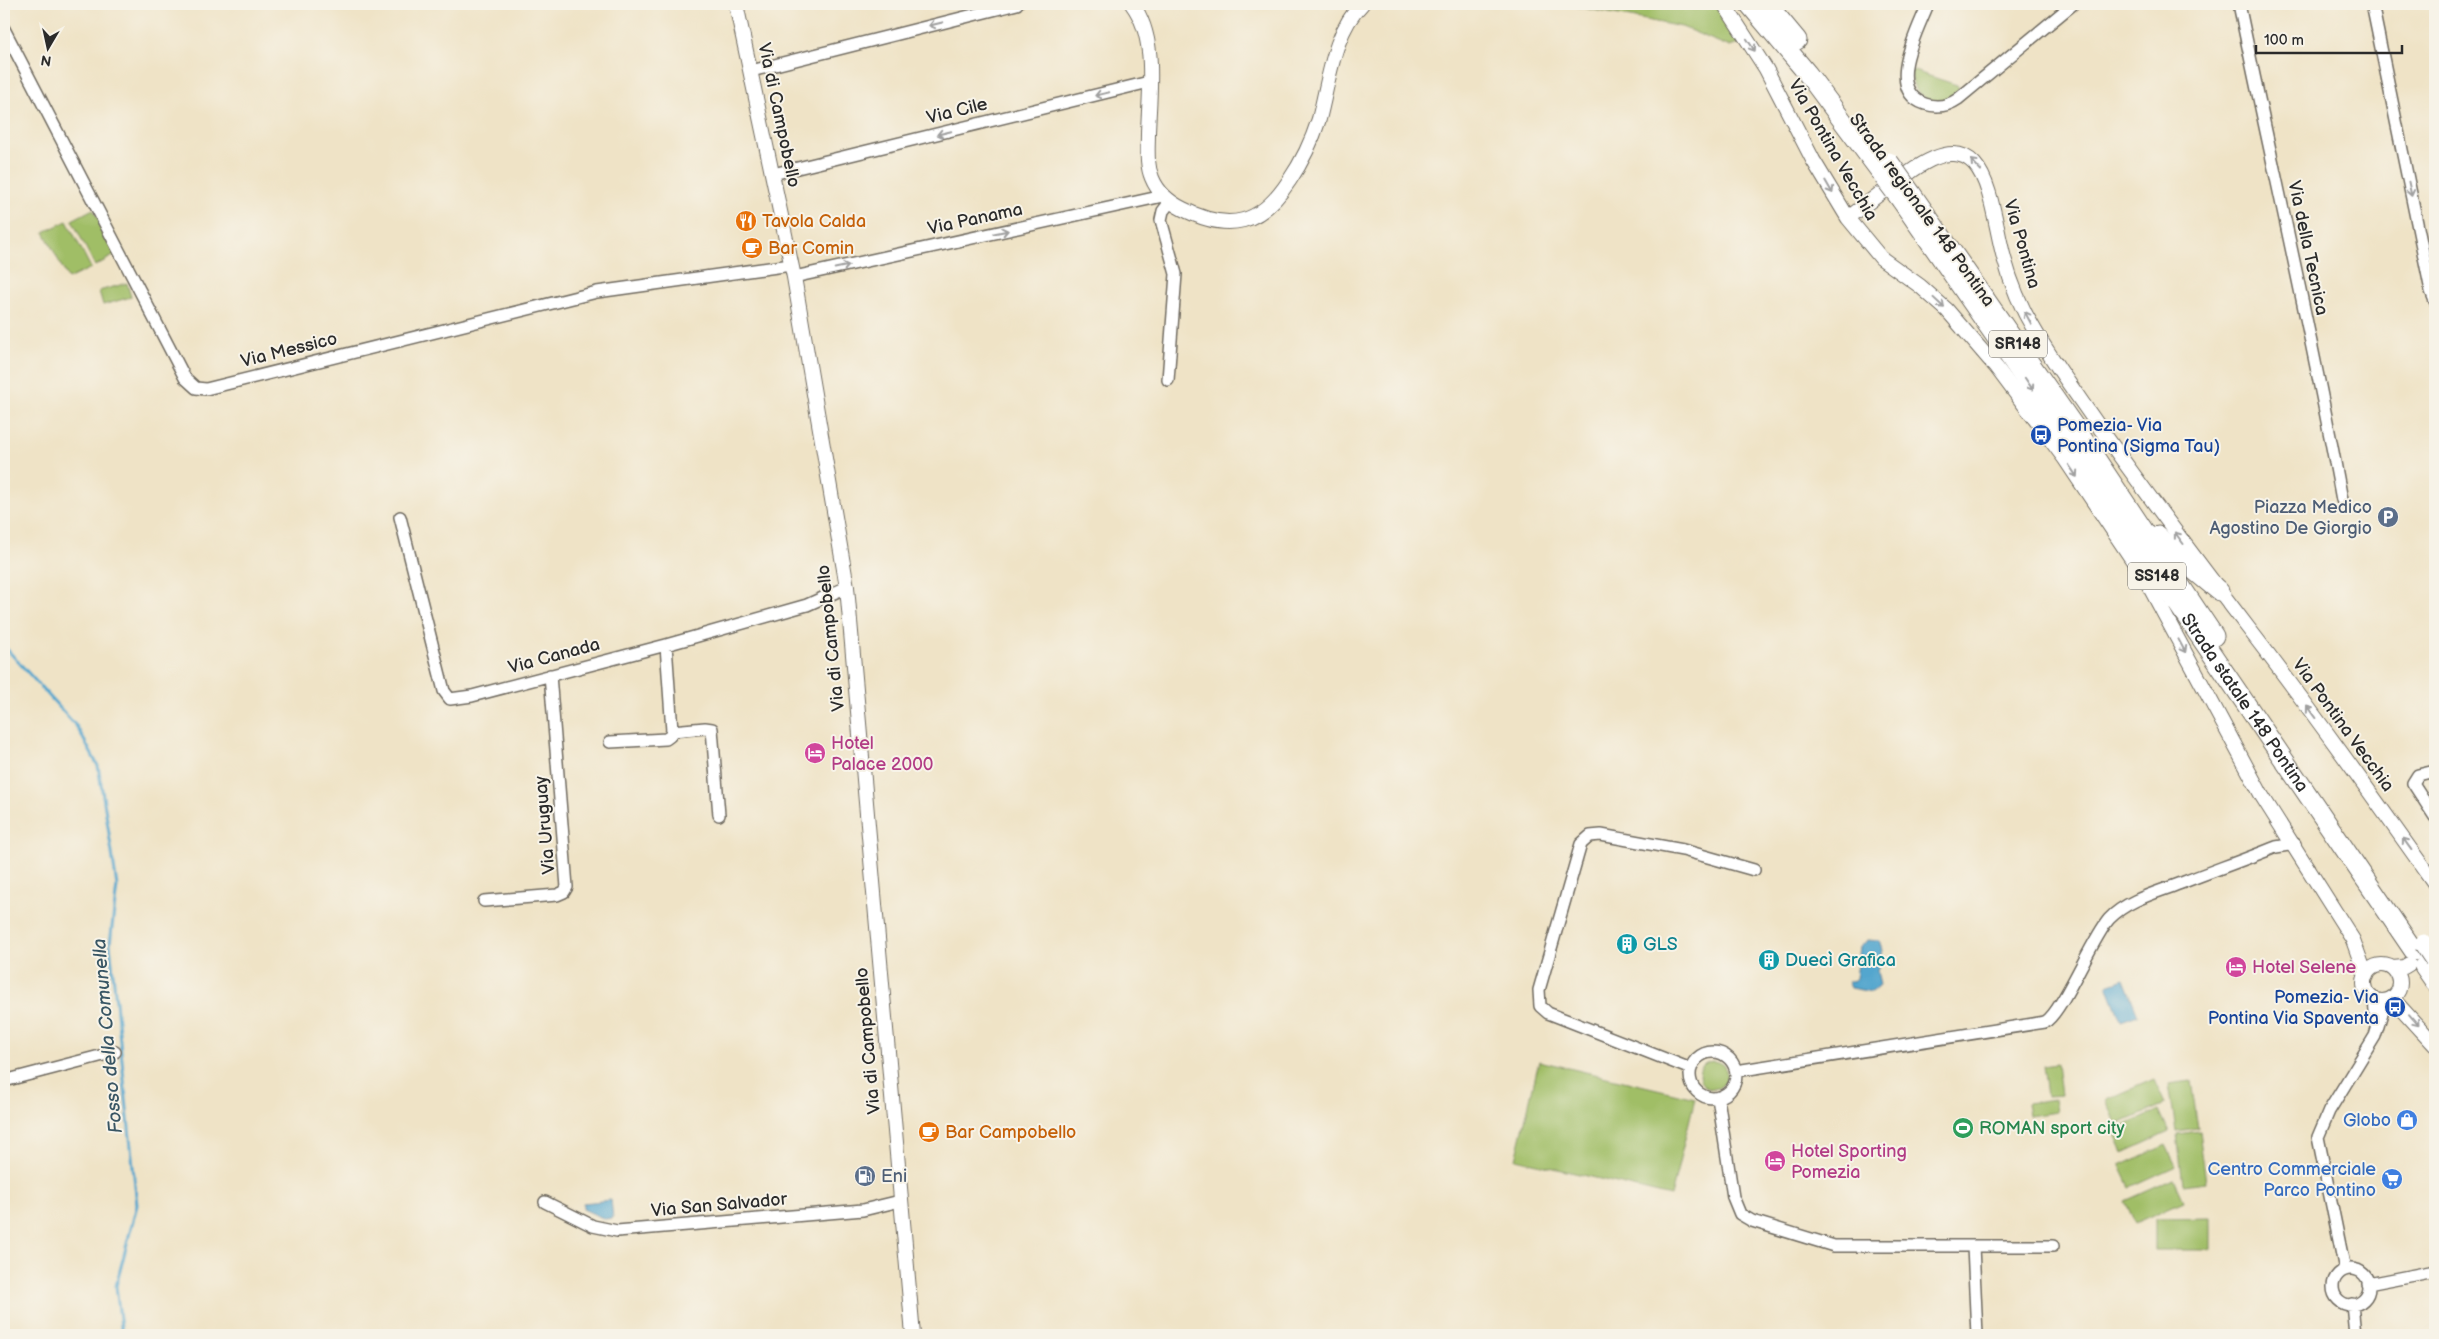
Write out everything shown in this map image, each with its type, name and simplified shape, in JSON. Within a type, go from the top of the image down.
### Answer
[{"type":"highway","name":"Strada regionale 148 Pontina","points":[[1749,4],[1885,167]]},
{"type":"highway","name":"Strada regionale 148 Pontina","points":[[1767,4],[1816,64],[1885,167],[2121,497]]},
{"type":"highway","points":[[1774,4],[1816,64]]},
{"type":"highway","name":"Strada statale 148 Pontina","points":[[1906,196],[2019,370],[2415,962],[2435,982]]},
{"type":"highway","points":[[2121,497],[2146,520],[2172,551],[2218,591]]},
{"type":"highway","name":"Strada statale 148 Pontina","points":[[2121,497],[2373,873],[2415,962]]},
{"type":"highway","points":[[2092,498],[2160,580]]},
{"type":"street","name":"Via di Campobello","points":[[736,4],[793,271],[847,587],[913,1335]]},
{"type":"street","points":[[751,71],[1018,4]]},
{"type":"street","points":[[1132,4],[1141,18],[1145,32],[1149,82],[1149,170],[1157,187],[1167,199],[1198,215],[1231,222],[1252,218],[1273,203],[1297,169],[1309,146],[1318,120],[1341,36],[1350,19],[1362,4]]},
{"type":"street","name":"Via Pontina Vecchia","points":[[1724,4],[1766,69],[1813,160],[1848,218],[1881,258],[1929,294],[1956,319],[2008,382],[2092,498],[2151,588],[2276,818],[2284,822],[2300,848]]},
{"type":"street","points":[[1928,4],[1906,64],[1904,76],[1908,88],[1914,97],[1923,104],[1935,106],[1946,105],[1958,99],[2073,4]]},
{"type":"street","name":"Via della Tecnica","points":[[2240,4],[2277,189],[2328,420],[2342,500]]},
{"type":"street","points":[[2372,4],[2431,291],[2435,301]]},
{"type":"street","name":"Via Messico","points":[[4,29],[185,378],[196,388],[206,389],[597,292],[793,271]]},
{"type":"street","name":"Via Cile","points":[[773,174],[1149,82]]},
{"type":"street","name":"Via Pontina","points":[[1909,173],[1933,157],[1949,153],[1964,156],[1978,166],[1985,181],[2011,280],[2036,332],[2143,490],[2218,591]]},
{"type":"street","points":[[1848,218],[1882,192]]},
{"type":"street","points":[[1167,199],[1161,220],[1176,274],[1168,380]]},
{"type":"street","name":"Via Panama","points":[[793,271],[1167,199]]},
{"type":"street","name":"Via Canada","points":[[400,516],[447,697],[452,700],[666,645],[807,605],[847,587]]},
{"type":"street","name":"Via Pontina Vecchia","points":[[2218,591],[2306,705],[2435,884]]},
{"type":"street","points":[[610,742],[666,738],[670,736],[672,731],[666,645]]},
{"type":"street","name":"Via Uruguay","points":[[484,901],[557,895],[564,892],[567,887],[550,675]]},
{"type":"street","points":[[672,731],[705,728],[712,730],[719,815]]},
{"type":"street","points":[[2435,771],[2418,775],[2414,780],[2415,789],[2435,817]]},
{"type":"street","points":[[1690,1069],[1548,1013],[1540,1006],[1538,990],[1581,844],[1590,836],[1602,835],[1682,850],[1754,870]]},
{"type":"street","points":[[1736,1072],[2045,1022],[2056,1012],[2090,948],[2107,923],[2118,911],[2142,898],[2276,846],[2300,848],[2356,939],[2368,973],[2366,989],[2384,999],[2435,1045]]},
{"type":"street","points":[[2368,973],[2380,965],[2415,962]]},
{"type":"street","points":[[2345,1270],[2318,1137],[2328,1111],[2376,1036],[2384,999],[2399,989],[2415,962]]},
{"type":"street","points":[[4,1081],[115,1052]]},
{"type":"street","points":[[1714,1052],[1729,1058],[1736,1072],[1732,1088],[1718,1098],[1710,1098],[1696,1091],[1692,1084],[1690,1069],[1700,1056],[1714,1052]]},
{"type":"street","points":[[1718,1098],[1734,1197],[1737,1209],[1746,1218],[1834,1246],[2053,1246]]},
{"type":"street","name":"Via San Salvador","points":[[545,1202],[593,1226],[617,1231],[863,1210],[900,1201]]},
{"type":"street","points":[[1973,1246],[1977,1335]]},
{"type":"street","points":[[2345,1270],[2360,1272],[2368,1284],[2364,1298],[2352,1304],[2340,1301],[2333,1290],[2334,1280],[2345,1270]]},
{"type":"street","points":[[2368,1284],[2435,1271]]},
{"type":"street","points":[[2352,1304],[2355,1335]]},
{"type":"green space","points":[[1563,4],[1580,4],[1604,9],[1630,4],[1716,4],[1736,35],[1738,44],[1730,47],[1682,27]]},
{"type":"green space","points":[[1911,70],[1957,85],[1959,89],[1952,96],[1944,100],[1928,99],[1916,89],[1912,80]]},
{"type":"green space","points":[[93,209],[117,254],[95,266],[72,220]]},
{"type":"green space","points":[[67,221],[91,268],[68,279],[44,232]]},
{"type":"green space","points":[[127,283],[131,297],[103,305],[99,291]]},
{"type":"green space","points":[[1539,1061],[1695,1098],[1671,1196],[1516,1159]]},
{"type":"green space","points":[[1713,1061],[1723,1065],[1727,1075],[1723,1085],[1713,1089],[1703,1085],[1699,1075],[1703,1065]]},
{"type":"green space","points":[[2057,1064],[2061,1095],[2047,1096],[2043,1066]]},
{"type":"green space","points":[[2154,1079],[2165,1104],[2117,1125],[2106,1100]]},
{"type":"green space","points":[[2191,1081],[2198,1128],[2176,1131],[2169,1084]]},
{"type":"green space","points":[[2054,1099],[2056,1112],[2029,1116],[2027,1103]]},
{"type":"green space","points":[[2159,1110],[2169,1132],[2123,1153],[2113,1131]]},
{"type":"green space","points":[[2199,1131],[2206,1182],[2183,1185],[2177,1134]]},
{"type":"green space","points":[[2166,1145],[2176,1166],[2130,1187],[2120,1166]]},
{"type":"green space","points":[[2174,1179],[2184,1201],[2135,1223],[2125,1201]]},
{"type":"green space","points":[[2211,1218],[2211,1250],[2155,1250],[2155,1219]]},
{"type":"water","points":[[1868,940],[1879,941],[1882,950],[1877,972],[1880,985],[1872,992],[1850,988],[1847,981],[1853,982],[1856,978],[1860,947]]},
{"type":"water","points":[[2124,979],[2138,1015],[2121,1021],[2107,985]]},
{"type":"water","points":[[611,1200],[613,1218],[605,1219],[583,1209],[583,1203]]},
{"type":"waterway","name":"Fosso della Comunella","points":[[4,646],[77,727],[98,766],[117,886],[110,944],[137,1205],[116,1286],[122,1335]]},
{"type":"place","name":"Tavola Calda","points":[[746,221]]},
{"type":"place","name":"Bar Comin","points":[[752,248]]},
{"type":"place","name":"Pomezia- Via Pontina (Sigma Tau)","points":[[2041,435]]},
{"type":"place","name":"Piazza Medico Agostino De Giorgio","points":[[2388,517]]},
{"type":"place","name":"Hotel Palace 2000","points":[[815,753]]},
{"type":"place","name":"GLS","points":[[1627,944]]},
{"type":"place","name":"Duecì Grafica","points":[[1769,960]]},
{"type":"place","name":"Hotel Selene","points":[[2236,967]]},
{"type":"place","name":"Pomezia- Via Pontina Via Spaventa","points":[[2395,1007]]},
{"type":"place","name":"Globo","points":[[2407,1120]]},
{"type":"place","name":"ROMAN sport city","points":[[1963,1128]]},
{"type":"place","name":"Bar Campobello","points":[[929,1132]]},
{"type":"place","name":"Hotel Sporting Pomezia","points":[[1775,1161]]},
{"type":"place","name":"Eni","points":[[865,1176]]},
{"type":"place","name":"Centro Commerciale Parco Pontino","points":[[2392,1179]]}]
